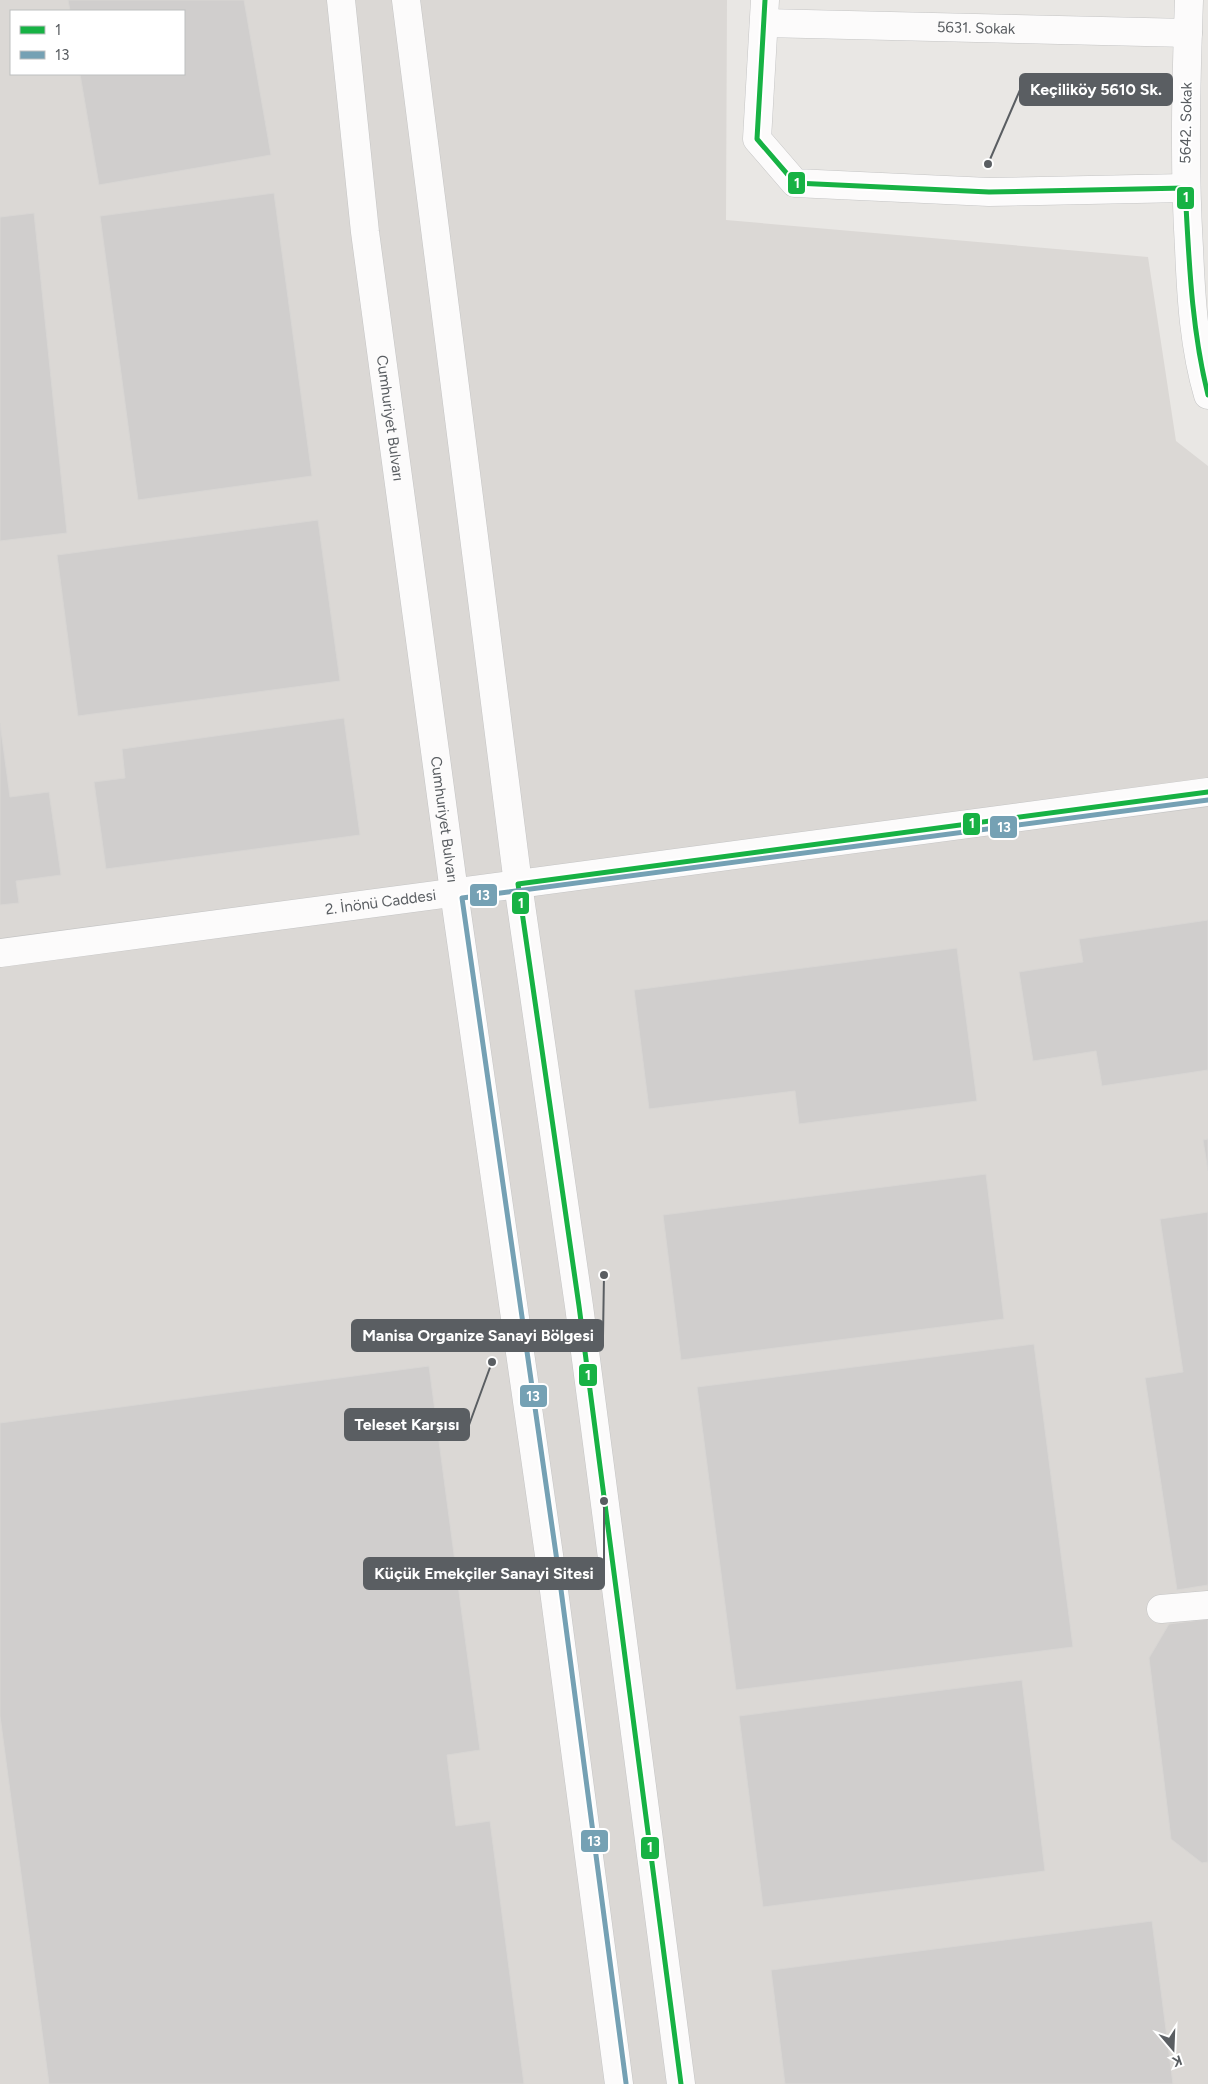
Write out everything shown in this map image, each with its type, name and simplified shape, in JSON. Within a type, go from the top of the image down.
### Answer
[{"type":"main road","name":"Cumhuriyet Bulvarı","points":[[341,0],[366,242],[454,892],[554,1593],[619,2084]]},
{"type":"main road","points":[[406,0],[518,884],[579,1306],[681,2084]]},
{"type":"main road","name":"5642. Sokak","points":[[1189,0],[1186,188],[1199,282],[1201,370],[1208,395]]},
{"type":"main road","points":[[765,12],[757,139],[795,183],[989,192],[1186,188]]},
{"type":"main road","name":"5631. Sokak","points":[[765,12],[1188,33]]},
{"type":"main road","name":"2. İnönü Caddesi","points":[[0,953],[1208,792]]},
{"type":"main road","points":[[1161,1609],[1208,1605]]},
{"type":"shaded area","points":[[0,0],[727,0],[726,220],[1148,257],[1176,441],[1208,466],[1208,2084],[0,2084]]},
{"type":"building","points":[[68,0],[244,0],[271,155],[99,185],[80,75],[185,75],[185,10],[70,10]]},
{"type":"building","points":[[274,193],[312,476],[138,500],[100,216]]},
{"type":"building","points":[[34,213],[67,533],[0,541],[0,217]]},
{"type":"building","points":[[318,520],[340,681],[78,716],[57,555]]},
{"type":"building","points":[[344,718],[360,835],[106,869],[94,782],[125,778],[122,749]]},
{"type":"building","points":[[0,723],[10,797],[49,792],[61,875],[16,881],[19,903],[0,905]]},
{"type":"building","points":[[1208,920],[1208,1070],[1102,1086],[1096,1051],[1033,1061],[1019,972],[1083,962],[1079,939]]},
{"type":"building","points":[[957,948],[977,1101],[799,1124],[795,1091],[649,1109],[634,990]]},
{"type":"building","points":[[1208,1139],[1208,1171],[1203,1140]]},
{"type":"building","points":[[986,1174],[1004,1319],[681,1360],[663,1215]]},
{"type":"building","points":[[1208,1212],[1208,1585],[1177,1590],[1145,1378],[1183,1372],[1160,1219]]},
{"type":"building","points":[[1034,1344],[1073,1647],[736,1690],[697,1387]]},
{"type":"building","points":[[429,1366],[480,1750],[447,1755],[456,1826],[490,1821],[524,2084],[49,2084],[0,1716],[0,1423]]},
{"type":"building","points":[[1208,1619],[1208,1862],[1202,1863],[1171,1839],[1149,1658],[1169,1624]]},
{"type":"building","points":[[1022,1680],[1045,1871],[763,1907],[739,1716]]},
{"type":"building","points":[[1152,1921],[1173,2084],[785,2084],[771,1970]]},
{"type":"transit line","name":"1","points":[[765,0],[757,139],[795,183],[989,192],[1185,188],[1194,318],[1208,395]]},
{"type":"transit line","name":"1","points":[[681,2084],[579,1306],[518,884],[1208,792]]},
{"type":"transit line","name":"13","points":[[626,2083],[560,1582],[462,898],[1208,800]]},
{"type":"place","name":"Keçiliköy 5610 Sk.","points":[[988,164]]},
{"type":"place","name":"Manisa Organize Sanayi Bölgesi","points":[[604,1275]]},
{"type":"place","name":"Teleset Karşısı","points":[[492,1362]]},
{"type":"place","name":"Küçük Emekçiler Sanayi Sitesi","points":[[604,1501]]}]
